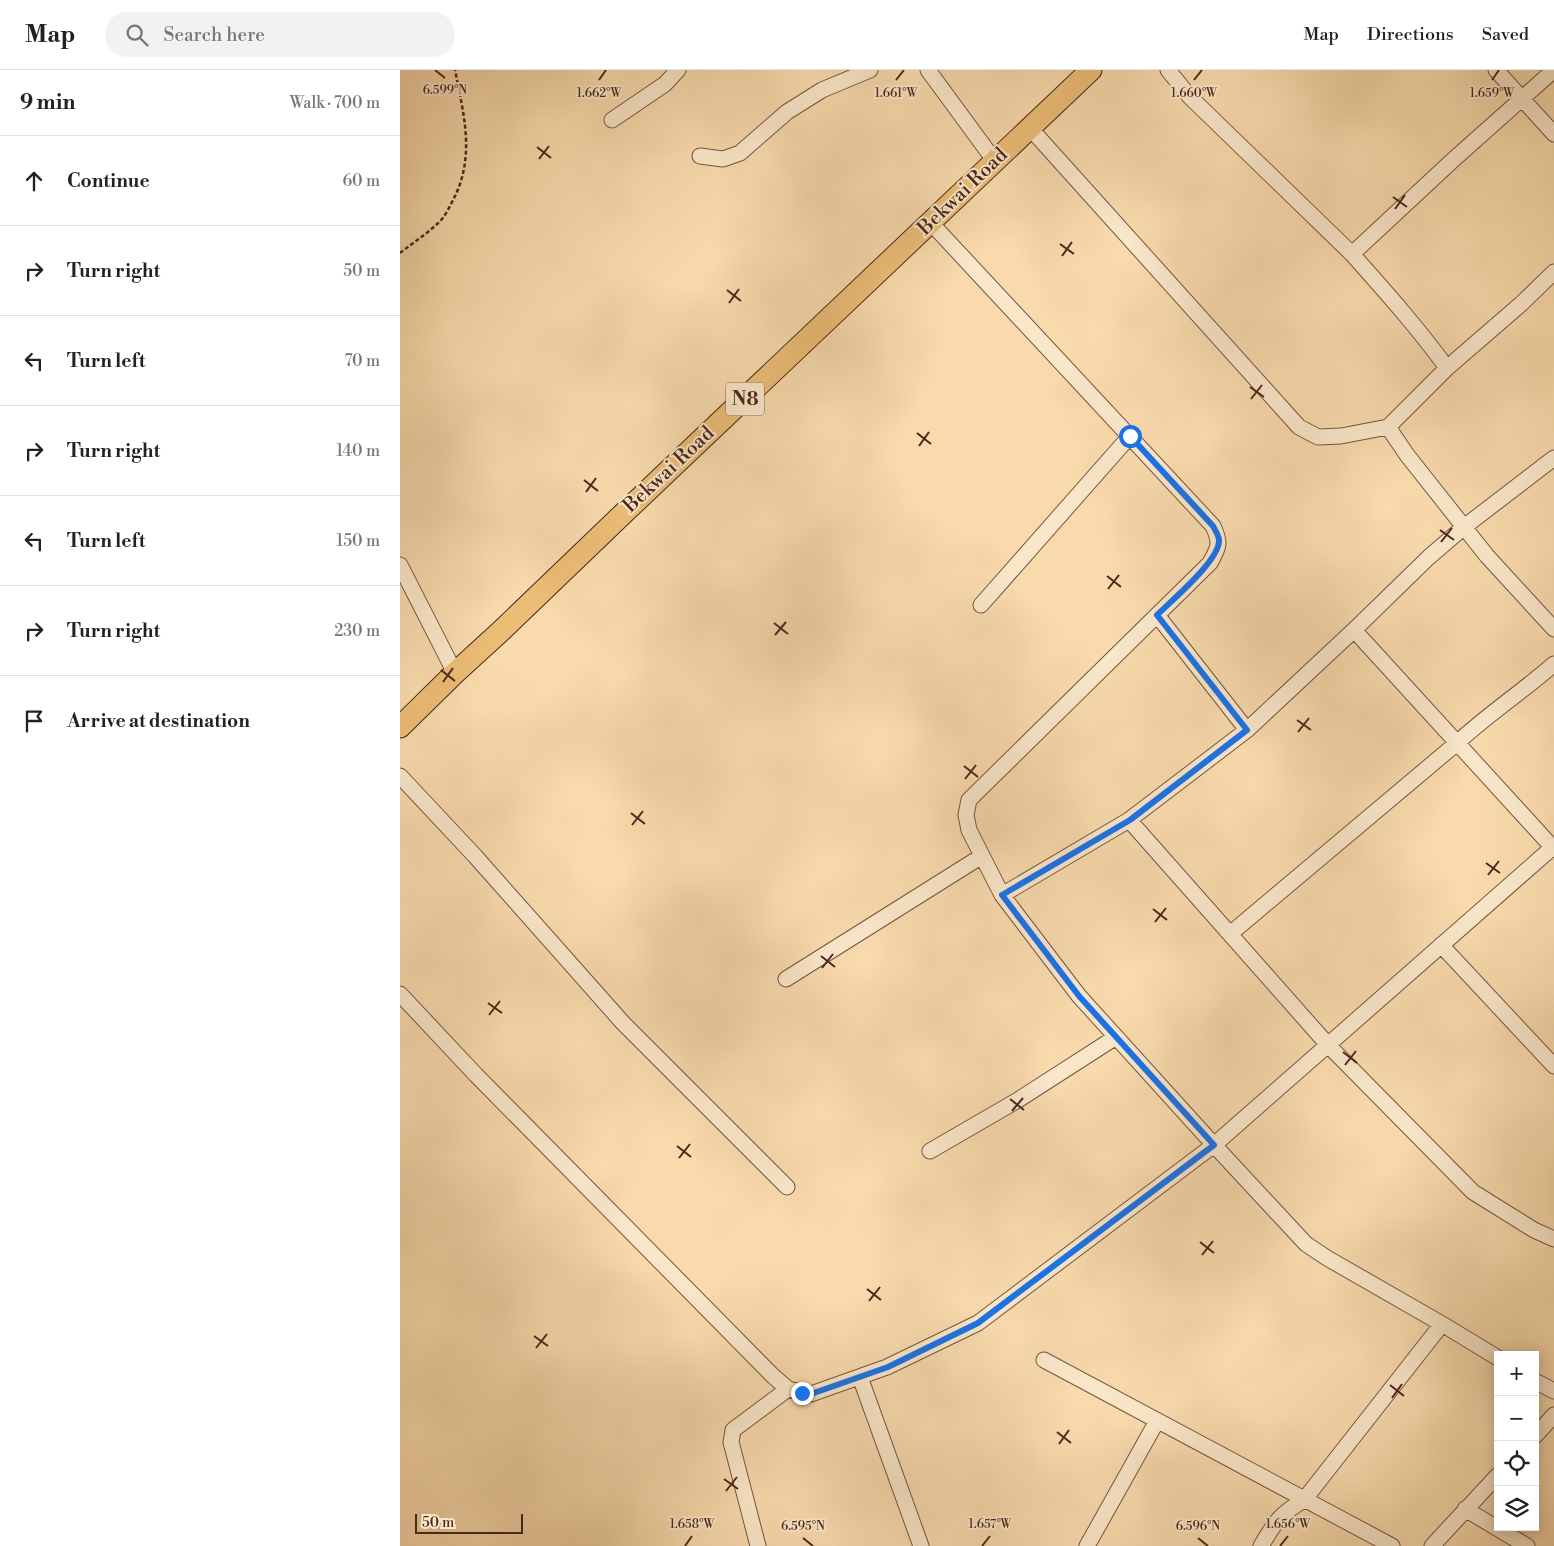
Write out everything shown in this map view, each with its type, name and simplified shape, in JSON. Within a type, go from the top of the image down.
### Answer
[{"type":"highway","name":"Bekwai Road","points":[[400,727],[994,160],[1091,70]]},
{"type":"street","points":[[612,120],[665,84],[678,70]]},
{"type":"street","points":[[700,156],[723,159],[740,152],[787,112],[822,90],[870,70]]},
{"type":"street","points":[[928,70],[994,160]]},
{"type":"street","points":[[1168,70],[1190,97],[1352,254],[1430,344],[1447,368]]},
{"type":"street","points":[[1496,70],[1554,134]]},
{"type":"street","points":[[1352,254],[1554,70]]},
{"type":"street","points":[[1030,128],[1299,428],[1318,437],[1341,436],[1388,427],[1447,368],[1521,304],[1554,272]]},
{"type":"street","points":[[931,222],[1213,526],[1219,540],[1217,552],[1210,564],[969,800],[966,816],[969,830],[1002,895],[1079,996],[1306,1244],[1494,1356]]},
{"type":"street","points":[[1388,427],[1464,527],[1514,587],[1554,628]]},
{"type":"street","points":[[981,606],[1130,436]]},
{"type":"street","points":[[1002,895],[1130,820],[1247,730],[1429,557],[1464,527],[1554,458]]},
{"type":"street","points":[[400,566],[455,673]]},
{"type":"street","points":[[1157,615],[1247,730]]},
{"type":"street","points":[[400,994],[483,1082],[768,1371],[788,1389],[811,1394],[888,1367],[978,1323],[1214,1145],[1553,848],[1354,630]]},
{"type":"street","points":[[1230,934],[1476,726],[1554,664]]},
{"type":"street","points":[[400,776],[475,856],[623,1023],[787,1187]]},
{"type":"street","points":[[1130,820],[1328,1044],[1473,1192],[1534,1230],[1554,1239]]},
{"type":"street","points":[[786,979],[982,856]]},
{"type":"street","points":[[1441,945],[1552,1061]]},
{"type":"street","points":[[930,1151],[1018,1100],[1116,1037]]},
{"type":"street","points":[[1261,1546],[1276,1520],[1287,1510],[1304,1500],[1442,1324]]},
{"type":"street","points":[[1044,1360],[1392,1546]]},
{"type":"street","points":[[860,1377],[921,1546]]},
{"type":"street","points":[[1539,1383],[1554,1391]]},
{"type":"street","points":[[758,1546],[731,1436],[733,1430],[788,1389]]},
{"type":"street","points":[[1539,1432],[1554,1415]]},
{"type":"street","points":[[1087,1546],[1157,1422]]},
{"type":"street","points":[[1432,1546],[1494,1479]]},
{"type":"street","points":[[1465,1509],[1527,1546]]},
{"type":"path","points":[[400,253],[426,234],[444,217],[458,191],[464,167],[467,139],[455,70]]},
{"type":"route","points":[[802,1393],[811,1394],[888,1367],[978,1323],[1214,1145],[1079,996],[1002,895],[1130,820],[1247,730],[1157,615],[1210,564],[1217,552],[1219,540],[1213,526],[1130,436]]}]
